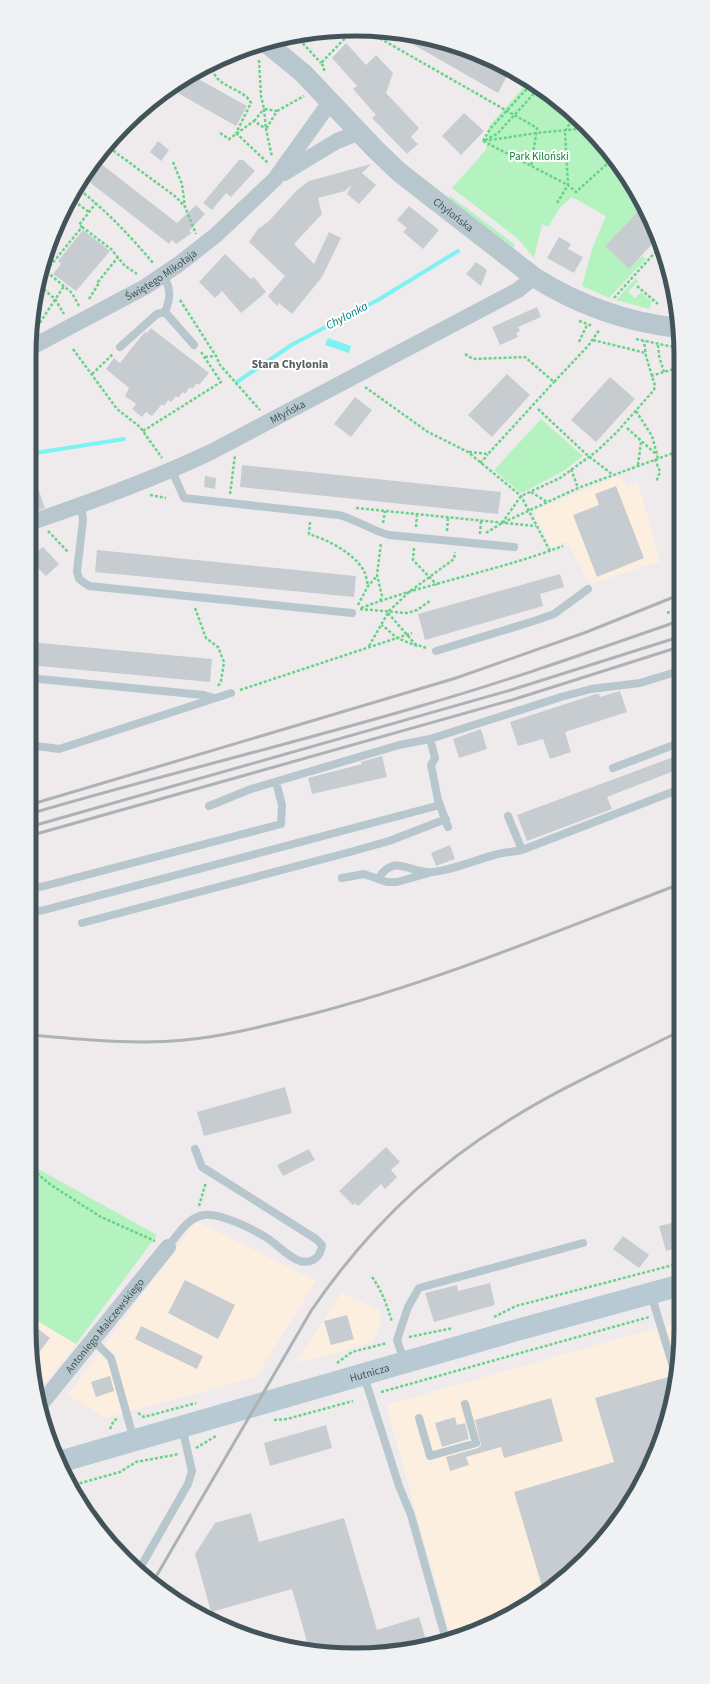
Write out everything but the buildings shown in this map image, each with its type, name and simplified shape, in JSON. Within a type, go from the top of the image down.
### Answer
[{"type":"main road","name":"Hutnicza","points":[[64,1460],[404,1362],[674,1287]]},
{"type":"street","name":"Chylońska","points":[[262,51],[303,73],[399,172],[534,277],[552,289],[601,311],[653,325],[672,327]]},
{"type":"street","name":"Świętego Mikołaja","points":[[36,345],[112,306],[158,270],[216,235],[272,172],[330,101]]},
{"type":"street","name":"Świętego Mikołaja","points":[[272,172],[337,141],[360,132]]},
{"type":"street","name":"Młyńska","points":[[36,521],[81,506],[168,466],[218,448],[518,290],[534,277]]},
{"type":"street","name":"Antoniego Malczewskiego","points":[[44,1400],[94,1341],[168,1247]]},
{"type":"lane","points":[[158,270],[170,288],[170,295],[165,312]]},
{"type":"lane","points":[[165,312],[194,345]]},
{"type":"lane","points":[[120,348],[157,314],[165,312]]},
{"type":"lane","points":[[168,466],[184,498],[339,515],[353,518],[375,531],[389,535],[514,547]]},
{"type":"lane","points":[[81,506],[83,520],[77,571],[79,579],[89,586],[190,598],[356,611]]},
{"type":"lane","points":[[436,651],[534,622],[554,614],[588,589]]},
{"type":"lane","points":[[209,806],[251,789],[399,745],[430,739],[575,693],[640,683],[674,673]]},
{"type":"lane","points":[[36,679],[212,697]]},
{"type":"lane","points":[[36,746],[59,749],[212,697],[232,693]]},
{"type":"lane","points":[[82,923],[350,852],[447,823],[440,805],[431,765],[435,758],[430,739]]},
{"type":"lane","points":[[613,768],[674,745]]},
{"type":"lane","points":[[36,888],[281,824],[282,806],[276,782]]},
{"type":"lane","points":[[342,878],[364,874],[387,882],[397,882],[498,853],[522,850],[674,791]]},
{"type":"lane","points":[[36,912],[440,805]]},
{"type":"lane","points":[[508,816],[522,850]]},
{"type":"lane","points":[[378,879],[384,871],[400,865],[427,872],[433,872]]},
{"type":"lane","points":[[168,1247],[183,1227],[196,1218],[210,1215],[221,1217],[266,1237],[299,1260],[314,1260],[321,1249],[322,1245],[316,1239],[208,1172],[199,1163],[195,1149]]},
{"type":"lane","points":[[404,1362],[397,1340],[408,1307],[419,1288],[583,1243]]},
{"type":"lane","points":[[651,1294],[672,1360]]},
{"type":"lane","points":[[94,1341],[111,1358],[134,1440]]},
{"type":"lane","points":[[364,1374],[399,1486],[411,1515],[445,1635]]},
{"type":"lane","points":[[419,1418],[430,1456],[476,1443],[465,1404]]},
{"type":"lane","points":[[141,1566],[188,1484],[192,1471],[182,1426]]},
{"type":"path","points":[[321,63],[347,36]]},
{"type":"path","points":[[378,37],[508,110],[537,128],[531,167]]},
{"type":"path","points":[[301,41],[324,67],[323,77]]},
{"type":"path","points":[[262,51],[261,96],[273,162]]},
{"type":"path","points":[[213,69],[220,81],[247,97],[251,103],[236,133]]},
{"type":"path","points":[[483,141],[490,129],[528,88]]},
{"type":"path","points":[[483,141],[497,134],[535,92]]},
{"type":"path","points":[[266,129],[277,111],[304,96]]},
{"type":"path","points":[[264,109],[277,111]]},
{"type":"path","points":[[220,133],[229,139],[254,121],[264,109]]},
{"type":"path","points":[[254,121],[266,129]]},
{"type":"path","points":[[556,203],[568,185],[565,131],[572,121]]},
{"type":"path","points":[[483,141],[537,133],[581,129]]},
{"type":"path","points":[[236,133],[272,172]]},
{"type":"path","points":[[483,141],[568,185],[576,192],[607,164],[610,164]]},
{"type":"path","points":[[112,148],[115,152],[176,197],[185,207]]},
{"type":"path","points":[[173,162],[182,184],[185,207],[196,235]]},
{"type":"path","points":[[81,191],[96,203],[132,238],[158,270]]},
{"type":"path","points":[[75,202],[89,212]]},
{"type":"path","points":[[96,203],[79,225],[111,249],[126,266],[137,274]]},
{"type":"path","points":[[49,269],[82,226]]},
{"type":"path","points":[[611,301],[656,251]]},
{"type":"path","points":[[88,301],[99,283],[98,282],[118,258]]},
{"type":"path","points":[[47,272],[72,293],[79,306]]},
{"type":"path","points":[[38,326],[64,286]]},
{"type":"path","points":[[637,286],[658,304]]},
{"type":"path","points":[[43,289],[55,299],[64,314]]},
{"type":"path","points":[[178,297],[216,356],[220,365],[262,412]]},
{"type":"path","points":[[579,342],[587,325]]},
{"type":"path","points":[[480,463],[593,340],[600,329]]},
{"type":"path","points":[[593,340],[646,352]]},
{"type":"path","points":[[502,523],[521,496],[560,478],[589,456],[616,433],[654,390],[655,386],[644,341]]},
{"type":"path","points":[[658,345],[658,356],[664,372]]},
{"type":"path","points":[[92,374],[120,348]]},
{"type":"path","points":[[73,349],[117,409],[143,431],[168,466]]},
{"type":"path","points":[[143,431],[221,382],[206,357],[200,351]]},
{"type":"path","points":[[465,354],[473,359],[525,357],[554,382]]},
{"type":"path","points":[[206,357],[216,356]]},
{"type":"path","points":[[652,376],[674,369]]},
{"type":"path","points":[[358,382],[428,432],[468,452],[521,496],[550,551]]},
{"type":"path","points":[[538,409],[612,475]]},
{"type":"path","points":[[636,411],[652,436],[660,472],[656,482]]},
{"type":"path","points":[[627,428],[657,457]]},
{"type":"path","points":[[638,465],[642,442]]},
{"type":"path","points":[[468,452],[488,454]]},
{"type":"path","points":[[480,537],[502,523],[528,510],[578,488],[657,457],[674,452]]},
{"type":"path","points":[[229,503],[235,453]]},
{"type":"path","points":[[571,469],[578,488]]},
{"type":"path","points":[[530,492],[547,502]]},
{"type":"path","points":[[146,495],[166,498]]},
{"type":"path","points":[[36,525],[61,543],[78,562]]},
{"type":"path","points":[[415,537],[413,560],[437,585]]},
{"type":"path","points":[[321,538],[350,555],[361,566],[365,573],[368,586]]},
{"type":"path","points":[[370,646],[389,612],[409,592],[454,559],[456,541]]},
{"type":"path","points":[[356,611],[388,597],[437,585],[563,546]]},
{"type":"path","points":[[356,611],[355,608],[361,601],[368,586],[377,575],[382,596],[380,601]]},
{"type":"path","points":[[382,596],[388,597]]},
{"type":"path","points":[[190,598],[206,638],[218,647],[224,662],[221,680],[212,697]]},
{"type":"path","points":[[356,611],[407,613],[417,610],[430,601]]},
{"type":"path","points":[[667,613],[674,610]]},
{"type":"path","points":[[389,612],[406,635],[419,647]]},
{"type":"path","points":[[381,624],[397,638],[406,643],[436,651]]},
{"type":"path","points":[[232,693],[412,633]]},
{"type":"path","points":[[196,1218],[208,1172]]},
{"type":"path","points":[[36,1173],[51,1185],[101,1217],[168,1247]]},
{"type":"path","points":[[491,1319],[516,1306],[674,1265]]},
{"type":"path","points":[[372,1277],[380,1288],[385,1300],[397,1340]]},
{"type":"path","points":[[381,1392],[653,1316]]},
{"type":"path","points":[[334,1366],[352,1352],[397,1340],[458,1327]]},
{"type":"path","points":[[271,1420],[287,1419],[352,1401]]},
{"type":"path","points":[[102,1431],[110,1429],[114,1420],[137,1413],[144,1417],[189,1404],[203,1402]]},
{"type":"path","points":[[77,1484],[120,1472],[136,1462],[189,1452],[223,1432]]},
{"type":"shaded area","points":[[617,477],[624,479],[626,487],[638,483],[660,561],[594,583],[588,581],[567,541],[551,547],[534,511]]},
{"type":"shaded area","points":[[196,1221],[316,1281],[256,1377],[105,1418],[68,1395]]},
{"type":"shaded area","points":[[341,1293],[378,1309],[381,1321],[373,1342],[296,1364]]},
{"type":"shaded area","points":[[36,1320],[76,1344],[41,1387],[37,1350]]},
{"type":"shaded area","points":[[674,1323],[673,1350],[668,1391],[657,1432],[641,1470],[620,1506],[608,1523],[581,1555],[532,1594],[496,1615],[477,1624],[450,1633],[386,1405]]},
{"type":"green space","name":"Park Kiloński","points":[[525,86],[549,102],[581,129],[620,178],[639,210],[605,246],[629,269],[642,256],[646,259],[609,298],[582,286],[592,249],[606,216],[572,197],[561,206],[548,227],[542,224],[534,258],[517,238],[452,188],[486,150],[489,126]]},
{"type":"green space","points":[[449,195],[513,243],[515,245],[513,249],[450,202]]},
{"type":"green space","points":[[636,278],[638,281],[628,292],[635,298],[641,292],[652,302],[649,309],[616,300]]},
{"type":"green space","points":[[541,419],[583,456],[565,470],[524,492],[519,492],[494,470]]},
{"type":"green space","points":[[36,1168],[157,1235],[76,1344],[36,1320]]},
{"type":"water","points":[[328,338],[351,346],[349,353],[325,345]]},
{"type":"waterway","name":"Chylonka","points":[[237,382],[293,344],[378,300],[458,251]]},
{"type":"waterway","name":"Chylonka","points":[[36,453],[124,439]]},
{"type":"railway","points":[[36,803],[456,678],[584,633],[674,597]]},
{"type":"railway","points":[[36,812],[369,721],[450,697],[548,666],[674,623]]},
{"type":"railway","points":[[36,825],[511,690],[674,639]]},
{"type":"railway","points":[[36,834],[512,700],[674,649]]},
{"type":"railway","points":[[36,1036],[107,1041],[146,1042],[185,1040],[216,1036],[263,1026],[356,1002],[403,987],[496,955],[674,886]]},
{"type":"railway","points":[[155,1577],[311,1311],[352,1257],[397,1207],[448,1163],[503,1124],[546,1098],[674,1034]]},
{"type":"district","name":"Stara Chylonia","points":[[290,364]]}]
